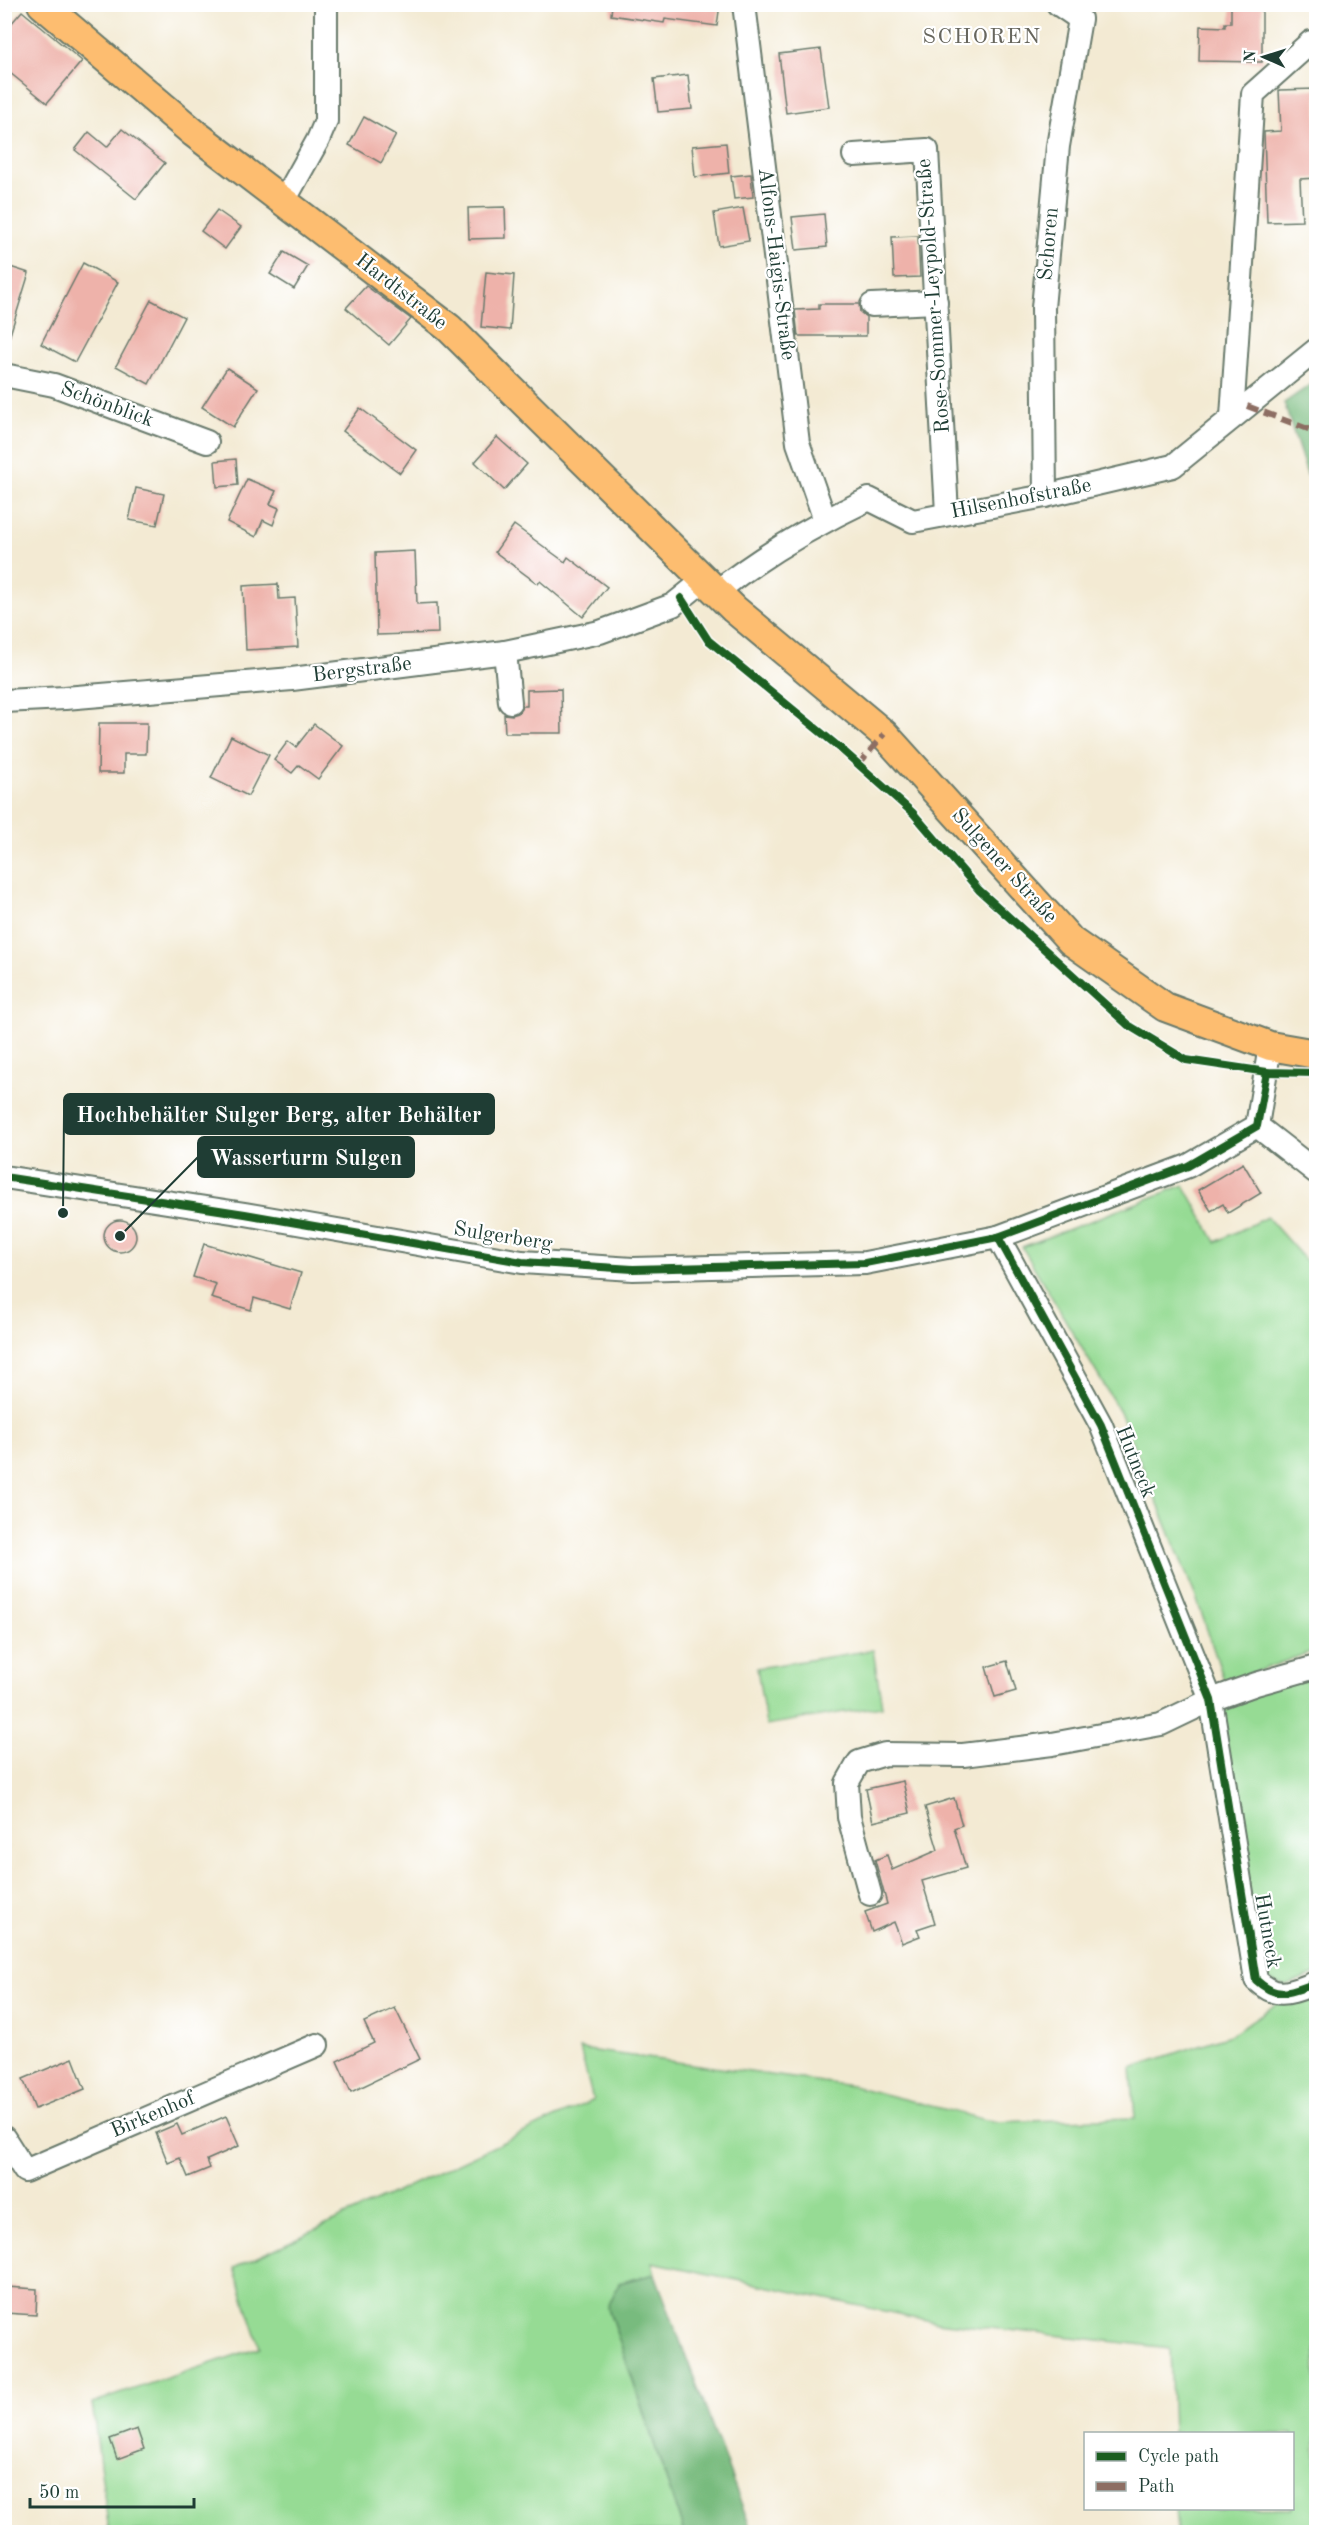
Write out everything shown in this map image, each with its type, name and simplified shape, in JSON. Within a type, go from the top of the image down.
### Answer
[{"type":"main road","name":"Hardtstraße","points":[[42,4],[194,133],[449,328],[718,594]]},
{"type":"main road","name":"Sulgener Straße","points":[[718,594],[884,734],[1071,941],[1166,1007],[1270,1046],[1317,1054]]},
{"type":"street","points":[[284,201],[326,121],[326,4]]},
{"type":"street","name":"Alfons-Haigis-Straße","points":[[744,4],[798,443],[825,520]]},
{"type":"street","name":"Schoren","points":[[1045,496],[1043,308],[1058,146],[1080,19],[1058,4]]},
{"type":"street","points":[[1232,417],[1253,94],[1311,42]]},
{"type":"street","name":"Rose-Sommer-Leypold-Straße","points":[[854,155],[927,150],[947,513]]},
{"type":"street","points":[[872,304],[936,302]]},
{"type":"street","name":"Hilsenhofstraße","points":[[718,594],[756,561],[825,520],[869,499],[913,521],[1045,496],[1173,466],[1317,350]]},
{"type":"street","name":"Schönblick","points":[[4,375],[54,385],[207,442]]},
{"type":"street","name":"Bergstraße","points":[[4,700],[65,698],[292,679],[505,652],[600,632],[673,605],[718,594]]},
{"type":"street","points":[[505,652],[510,702]]},
{"type":"street","points":[[1257,1126],[1270,1046]]},
{"type":"street","points":[[1257,1126],[1317,1172]]},
{"type":"street","points":[[998,1237],[1188,1166],[1257,1126]]},
{"type":"street","name":"Sulgerberg","points":[[4,1177],[257,1216],[522,1262],[633,1269],[865,1263],[998,1237]]},
{"type":"street","name":"Hutneck","points":[[998,1237],[1101,1425],[1211,1700],[1256,1980],[1268,1990],[1285,1994],[1317,1983]]},
{"type":"street","points":[[870,1894],[849,1817],[847,1783],[859,1762],[885,1754],[963,1755],[1052,1744],[1161,1724],[1211,1700],[1317,1667]]},
{"type":"street","name":"Birkenhof","points":[[4,2138],[25,2170],[317,2045]]},
{"type":"green space","points":[[1316,381],[1316,502],[1284,403]]},
{"type":"green space","points":[[1184,1185],[1216,1242],[1267,1217],[1316,1272],[1316,1650],[1225,1683],[1197,1600],[1121,1414],[1022,1247]]},
{"type":"green space","points":[[873,1650],[882,1706],[766,1725],[757,1668]]},
{"type":"green space","points":[[1316,1675],[1316,1974],[1286,1986],[1259,1977],[1218,1704]]},
{"type":"green space","points":[[1316,1991],[1316,2532],[1177,2532],[1175,2510],[1294,2510],[1294,2432],[1173,2432],[1170,2348],[936,2322],[652,2262],[655,2274],[619,2283],[608,2308],[684,2532],[109,2532],[92,2403],[260,2347],[234,2268],[593,2100],[580,2049],[852,2086],[994,2122],[1135,2118],[1131,2068],[1230,2035],[1278,2003]]},
{"type":"green space","points":[[655,2274],[752,2532],[684,2532],[608,2307],[619,2283]]},
{"type":"building","points":[[612,4],[720,4],[717,26],[665,19],[664,23],[611,15]]},
{"type":"building","points":[[1231,4],[1262,4],[1262,62],[1199,61],[1200,26],[1225,27],[1225,23],[1231,23]]},
{"type":"building","points":[[22,11],[82,61],[47,103],[4,68],[4,32]]},
{"type":"building","points":[[821,49],[829,107],[786,113],[779,54]]},
{"type":"building","points":[[688,75],[692,109],[658,112],[654,79]]},
{"type":"building","points":[[1317,89],[1317,178],[1300,179],[1302,221],[1267,222],[1264,132],[1281,131],[1279,90]]},
{"type":"building","points":[[364,117],[396,135],[381,163],[349,145]]},
{"type":"building","points":[[122,129],[165,163],[136,199],[75,150],[89,132],[107,147]]},
{"type":"building","points":[[726,143],[729,173],[695,177],[692,146]]},
{"type":"building","points":[[751,174],[753,197],[734,199],[731,176]]},
{"type":"building","points":[[505,207],[506,238],[469,239],[468,208]]},
{"type":"building","points":[[743,208],[749,241],[719,246],[714,213]]},
{"type":"building","points":[[217,210],[241,227],[225,249],[201,231]]},
{"type":"building","points":[[824,214],[827,247],[796,250],[792,217]]},
{"type":"building","points":[[918,236],[920,277],[894,278],[892,237]]},
{"type":"building","points":[[284,252],[308,266],[294,289],[270,274]]},
{"type":"building","points":[[83,263],[118,282],[75,362],[41,344]]},
{"type":"building","points":[[4,265],[29,273],[9,338],[4,338]]},
{"type":"building","points":[[486,272],[514,275],[510,330],[481,327]]},
{"type":"building","points":[[366,286],[411,319],[389,345],[346,308]]},
{"type":"building","points":[[151,300],[184,317],[149,384],[116,366]]},
{"type":"building","points":[[819,304],[859,304],[860,312],[866,317],[866,336],[798,336],[795,310],[819,309]]},
{"type":"building","points":[[227,368],[258,388],[233,427],[202,407]]},
{"type":"building","points":[[360,408],[416,450],[400,473],[343,431]]},
{"type":"building","points":[[497,437],[527,464],[504,490],[475,462]]},
{"type":"building","points":[[236,459],[238,485],[217,487],[215,461]]},
{"type":"building","points":[[247,479],[276,491],[270,504],[279,508],[273,525],[263,520],[256,537],[227,522]]},
{"type":"building","points":[[136,488],[164,494],[157,525],[129,520]]},
{"type":"building","points":[[514,525],[565,562],[568,557],[607,587],[583,617],[540,581],[538,584],[495,552]]},
{"type":"building","points":[[415,551],[417,604],[437,603],[438,633],[377,635],[375,553]]},
{"type":"building","points":[[278,584],[279,599],[295,598],[298,647],[246,650],[243,586]]},
{"type":"building","points":[[561,689],[562,733],[505,733],[504,714],[518,713],[523,706],[527,706],[527,690]]},
{"type":"building","points":[[99,723],[147,723],[146,754],[124,754],[124,773],[98,773]]},
{"type":"building","points":[[314,724],[343,746],[318,779],[299,765],[292,773],[274,760],[288,741],[296,747]]},
{"type":"building","points":[[231,736],[269,755],[248,796],[211,778]]},
{"type":"building","points":[[1243,1163],[1261,1193],[1228,1213],[1223,1204],[1211,1211],[1198,1190]]},
{"type":"building","points":[[120,1220],[131,1225],[136,1236],[131,1247],[120,1252],[109,1247],[104,1236],[109,1225]]},
{"type":"building","points":[[204,1244],[301,1273],[290,1309],[254,1298],[251,1310],[211,1298],[216,1284],[193,1277]]},
{"type":"building","points":[[1007,1661],[1016,1691],[995,1697],[986,1667]]},
{"type":"building","points":[[903,1781],[910,1813],[873,1822],[866,1789]]},
{"type":"building","points":[[954,1798],[962,1825],[954,1828],[966,1868],[922,1881],[935,1923],[917,1929],[920,1936],[902,1943],[894,1922],[872,1932],[865,1912],[887,1904],[875,1860],[887,1855],[892,1870],[938,1850],[925,1807]]},
{"type":"building","points":[[395,2008],[420,2059],[351,2092],[337,2061],[374,2043],[364,2022]]},
{"type":"building","points":[[73,2058],[85,2089],[35,2109],[23,2079]]},
{"type":"building","points":[[226,2116],[239,2146],[207,2160],[210,2168],[188,2177],[180,2158],[168,2163],[156,2133],[177,2124],[182,2135]]},
{"type":"building","points":[[6,2287],[37,2289],[36,2315],[5,2313]]},
{"type":"building","points":[[137,2429],[144,2449],[117,2459],[110,2439]]},
{"type":"marked path","points":[[1247,406],[1316,432]]},
{"type":"marked path","points":[[858,765],[884,734]]},
{"type":"cycle path","points":[[681,598],[708,640],[840,748],[913,813],[979,890],[1128,1025],[1186,1060],[1267,1072],[1316,1073]]},
{"type":"cycle path","points":[[4,1177],[245,1214],[522,1262],[633,1269],[865,1263],[998,1237],[1188,1166],[1257,1126],[1267,1072]]},
{"type":"cycle path","points":[[998,1237],[1101,1425],[1211,1700],[1256,1980],[1264,1987],[1278,1993],[1292,1992],[1316,1983]]},
{"type":"place","name":"Hochbehälter Sulger Berg, alter Behälter","points":[[63,1213]]},
{"type":"place","name":"Wasserturm Sulgen","points":[[120,1236]]},
{"type":"district","name":"SCHOREN","points":[[982,37]]}]
